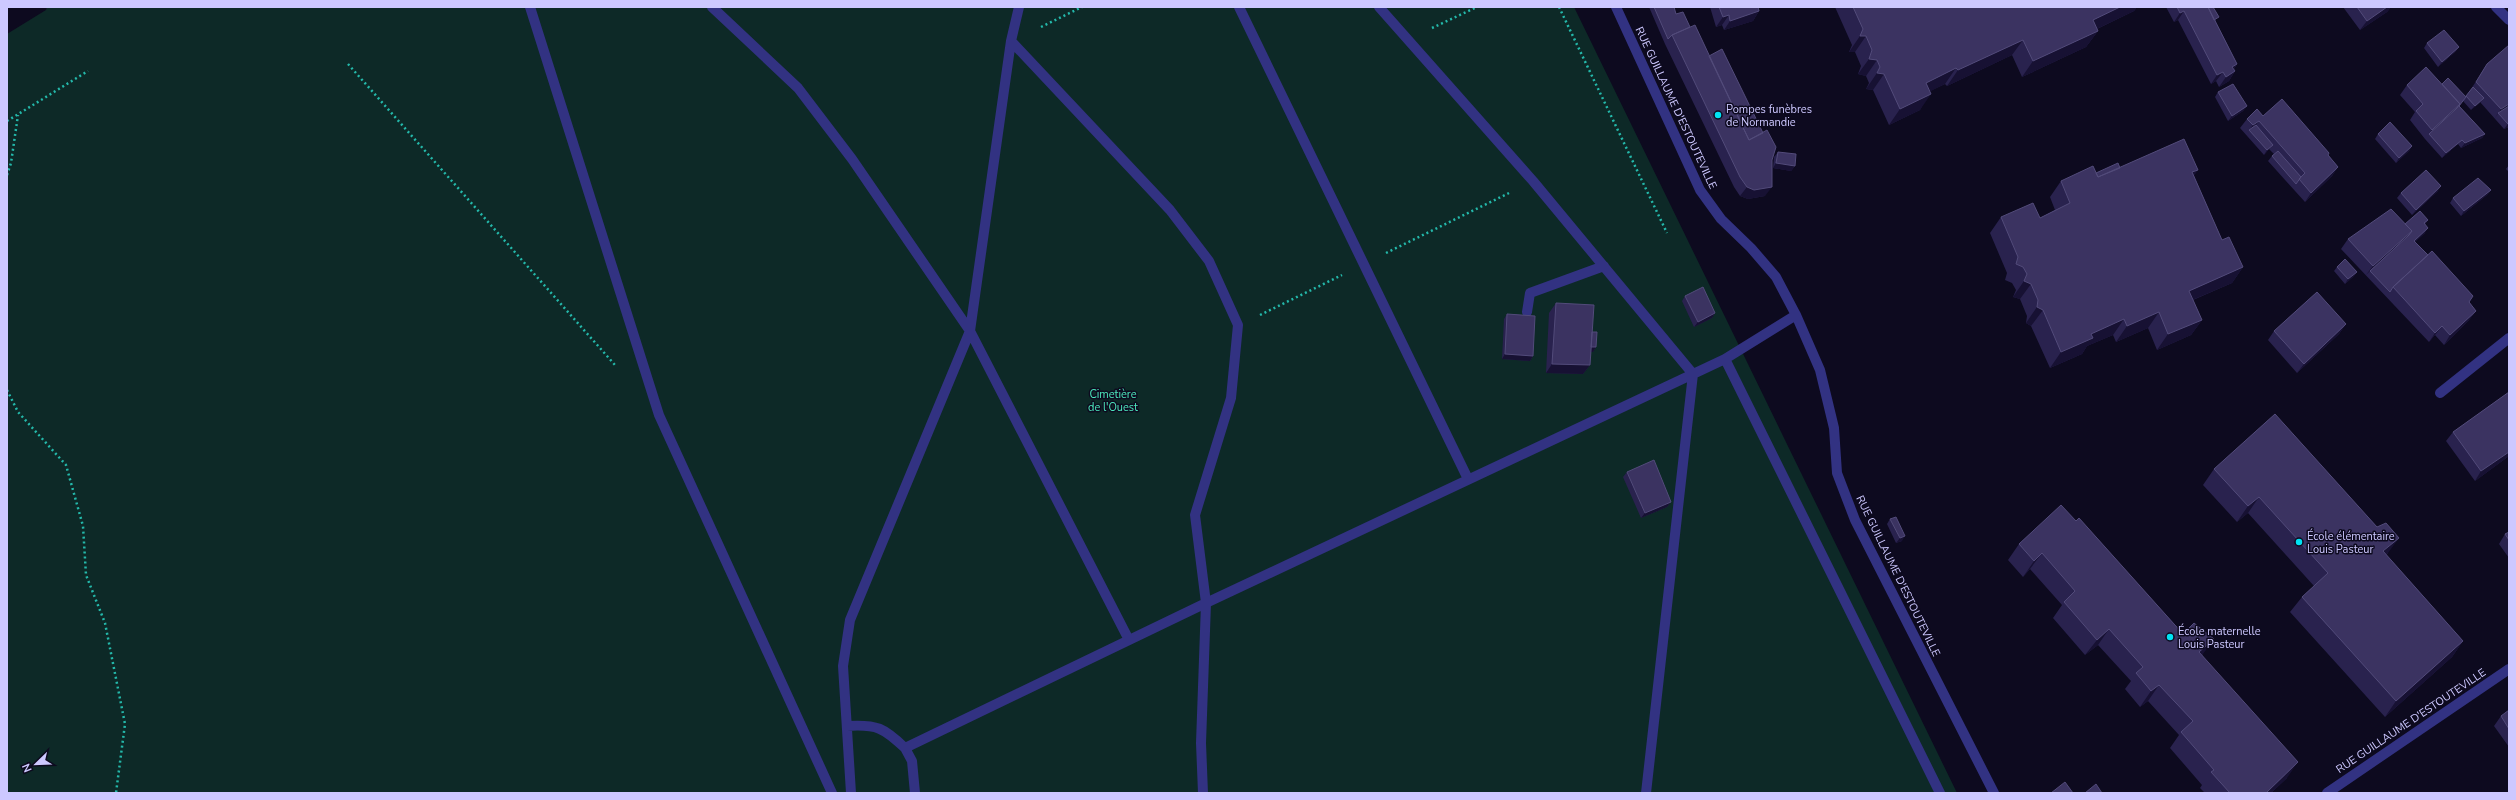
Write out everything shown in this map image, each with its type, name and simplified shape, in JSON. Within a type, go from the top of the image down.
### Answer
[{"type":"street","points":[[530,7],[659,415],[832,793]]},
{"type":"street","points":[[712,7],[798,88],[852,159],[970,331],[1129,640]]},
{"type":"street","points":[[851,793],[843,666],[850,620],[970,331],[1011,41],[1018,7]]},
{"type":"street","points":[[1239,7],[1468,479]]},
{"type":"street","points":[[1380,7],[1407,40],[1533,181],[1693,374],[1646,793]]},
{"type":"street","name":"RUE GUILLAUME D'ESTOUTEVILLE","points":[[1616,7],[1700,190],[1721,219],[1751,248],[1776,277],[1796,315],[1820,370],[1834,428],[1837,473],[1855,520],[1994,793]]},
{"type":"street","points":[[2496,7],[2509,20]]},
{"type":"street","points":[[1011,41],[1170,210],[1209,261],[1238,325],[1231,398],[1195,515],[1206,603],[1201,743],[1203,793]]},
{"type":"street","points":[[1527,312],[1530,293],[1604,266]]},
{"type":"street","points":[[905,748],[1206,603],[1725,359],[1796,315]]},
{"type":"street","points":[[2440,393],[2509,338]]},
{"type":"street","points":[[1725,359],[1940,793]]},
{"type":"street","name":"RUE GUILLAUME D'ESTOUTEVILLE","points":[[2327,793],[2509,669]]},
{"type":"street","points":[[847,726],[869,725],[887,731],[905,748],[912,761],[915,793]]},
{"type":"path","points":[[1011,41],[1082,7]]},
{"type":"path","points":[[1407,40],[1477,7]]},
{"type":"path","points":[[1559,7],[1667,233]]},
{"type":"path","points":[[348,64],[617,367]]},
{"type":"path","points":[[7,121],[88,71]]},
{"type":"path","points":[[7,175],[11,163],[18,115]]},
{"type":"path","points":[[7,390],[18,412],[66,465],[82,526],[86,575],[106,623],[125,724],[116,793]]},
{"type":"green space","name":"Cimetière de l'Ouest","points":[[47,7],[1574,7],[1957,793],[7,793],[7,34],[46,10]]},
{"type":"building","points":[[1654,7],[1674,7],[1676,14],[1683,12],[1690,27],[1672,35],[1668,39]]},
{"type":"building","points":[[1719,7],[1758,7],[1759,11],[1730,21],[1729,15],[1723,17]]},
{"type":"building","points":[[1853,7],[2120,7],[2093,20],[2098,31],[2033,61],[2023,40],[1958,70],[1956,68],[1926,83],[1931,94],[1900,109],[1884,74],[1877,73],[1880,67],[1877,60],[1869,59],[1872,50],[1866,36],[1860,36],[1863,29]]},
{"type":"building","points":[[2177,7],[2208,7],[2237,64],[2232,67],[2235,71],[2226,77],[2223,72],[2217,75],[2184,11],[2180,13]]},
{"type":"building","points":[[2208,7],[2213,7],[2219,17],[2214,20]]},
{"type":"building","points":[[2357,7],[2387,7],[2367,21]]},
{"type":"building","points":[[1695,25],[1749,140],[1767,130],[1776,147],[1772,160],[1772,187],[1754,190],[1747,187],[1740,177],[1672,35]]},
{"type":"building","points":[[2444,30],[2459,47],[2442,62],[2427,43]]},
{"type":"building","points":[[2509,45],[2509,104],[2501,109],[2476,82],[2487,64]]},
{"type":"building","points":[[1722,49],[1763,133],[1749,140],[1709,56]]},
{"type":"building","points":[[2426,67],[2460,104],[2432,130],[2416,111],[2423,104],[2407,85]]},
{"type":"building","points":[[2448,78],[2466,97],[2459,106],[2485,134],[2465,143],[2462,140],[2446,153],[2429,134],[2460,104],[2442,84]]},
{"type":"building","points":[[2233,84],[2247,106],[2232,116],[2218,92]]},
{"type":"building","points":[[2473,87],[2484,98],[2475,106],[2466,96]]},
{"type":"building","points":[[2282,99],[2329,153],[2328,155],[2338,167],[2311,193],[2299,179],[2305,173],[2259,121],[2253,125],[2247,119],[2257,109],[2263,116]]},
{"type":"building","points":[[2509,106],[2509,123],[2508,124],[2498,113]]},
{"type":"building","points":[[2390,122],[2412,146],[2399,158],[2378,134]]},
{"type":"building","points":[[2256,125],[2273,145],[2267,150],[2249,130]]},
{"type":"building","points":[[2184,139],[2198,170],[2192,172],[2222,240],[2229,237],[2243,267],[2189,291],[2202,320],[2168,334],[2159,312],[2127,326],[2124,319],[2091,334],[2093,338],[2061,352],[2043,310],[2037,307],[2038,300],[2031,284],[2024,281],[2027,274],[2023,267],[2016,264],[2018,257],[2001,217],[2033,203],[2040,218],[2070,203],[2061,181],[2093,166],[2098,177]]},
{"type":"building","points":[[2278,151],[2301,177],[2296,184],[2272,156]]},
{"type":"building","points":[[1778,152],[1796,154],[1795,166],[1776,163]]},
{"type":"building","points":[[2118,163],[2120,168],[2098,177],[2096,173]]},
{"type":"building","points":[[2426,170],[2441,186],[2416,210],[2401,193]]},
{"type":"building","points":[[2478,178],[2491,190],[2464,211],[2453,198]]},
{"type":"building","points":[[2391,209],[2412,231],[2373,266],[2348,239]]},
{"type":"building","points":[[2420,211],[2428,220],[2424,223],[2428,228],[2414,241],[2428,255],[2393,287],[2390,292],[2370,271],[2409,235],[2412,231],[2405,224]]},
{"type":"building","points":[[2432,251],[2473,296],[2469,302],[2476,311],[2450,335],[2442,326],[2435,333],[2393,287]]},
{"type":"building","points":[[2345,259],[2357,272],[2348,279],[2337,267]]},
{"type":"building","points":[[1703,287],[1715,313],[1698,322],[1685,296]]},
{"type":"building","points":[[2317,292],[2346,324],[2304,364],[2274,331]]},
{"type":"building","points":[[1556,303],[1594,305],[1590,365],[1552,364]]},
{"type":"building","points":[[1507,314],[1535,316],[1533,356],[1505,354]]},
{"type":"building","points":[[1592,332],[1597,332],[1596,347],[1591,347]]},
{"type":"building","points":[[2509,392],[2509,452],[2481,471],[2453,432]]},
{"type":"building","points":[[2275,414],[2377,527],[2386,523],[2399,538],[2383,551],[2463,641],[2396,701],[2302,597],[2328,573],[2259,497],[2248,506],[2214,469]]},
{"type":"building","points":[[1654,460],[1671,502],[1645,513],[1627,472]]},
{"type":"building","points":[[2061,505],[2076,521],[2079,518],[2183,634],[2194,623],[2214,639],[2199,652],[2298,762],[2266,793],[2230,793],[2211,772],[2214,770],[2181,732],[2193,721],[2159,685],[2151,691],[2136,673],[2143,667],[2109,629],[2097,640],[2064,602],[2075,591],[2042,553],[2034,561],[2019,544]]},
{"type":"building","points":[[1896,517],[1905,536],[1900,538],[1890,519]]},
{"type":"building","points":[[2509,532],[2509,540],[2505,534]]},
{"type":"building","points":[[2509,710],[2509,729],[2501,716]]},
{"type":"building","points":[[2065,782],[2073,793],[2051,793]]},
{"type":"building","points":[[2096,784],[2102,793],[2085,793]]},
{"type":"place","name":"Pompes funèbres de Normandie","points":[[1718,115]]},
{"type":"place","name":"École élémentaire Louis Pasteur","points":[[2299,542]]},
{"type":"place","name":"École maternelle Louis Pasteur","points":[[2170,637]]}]
